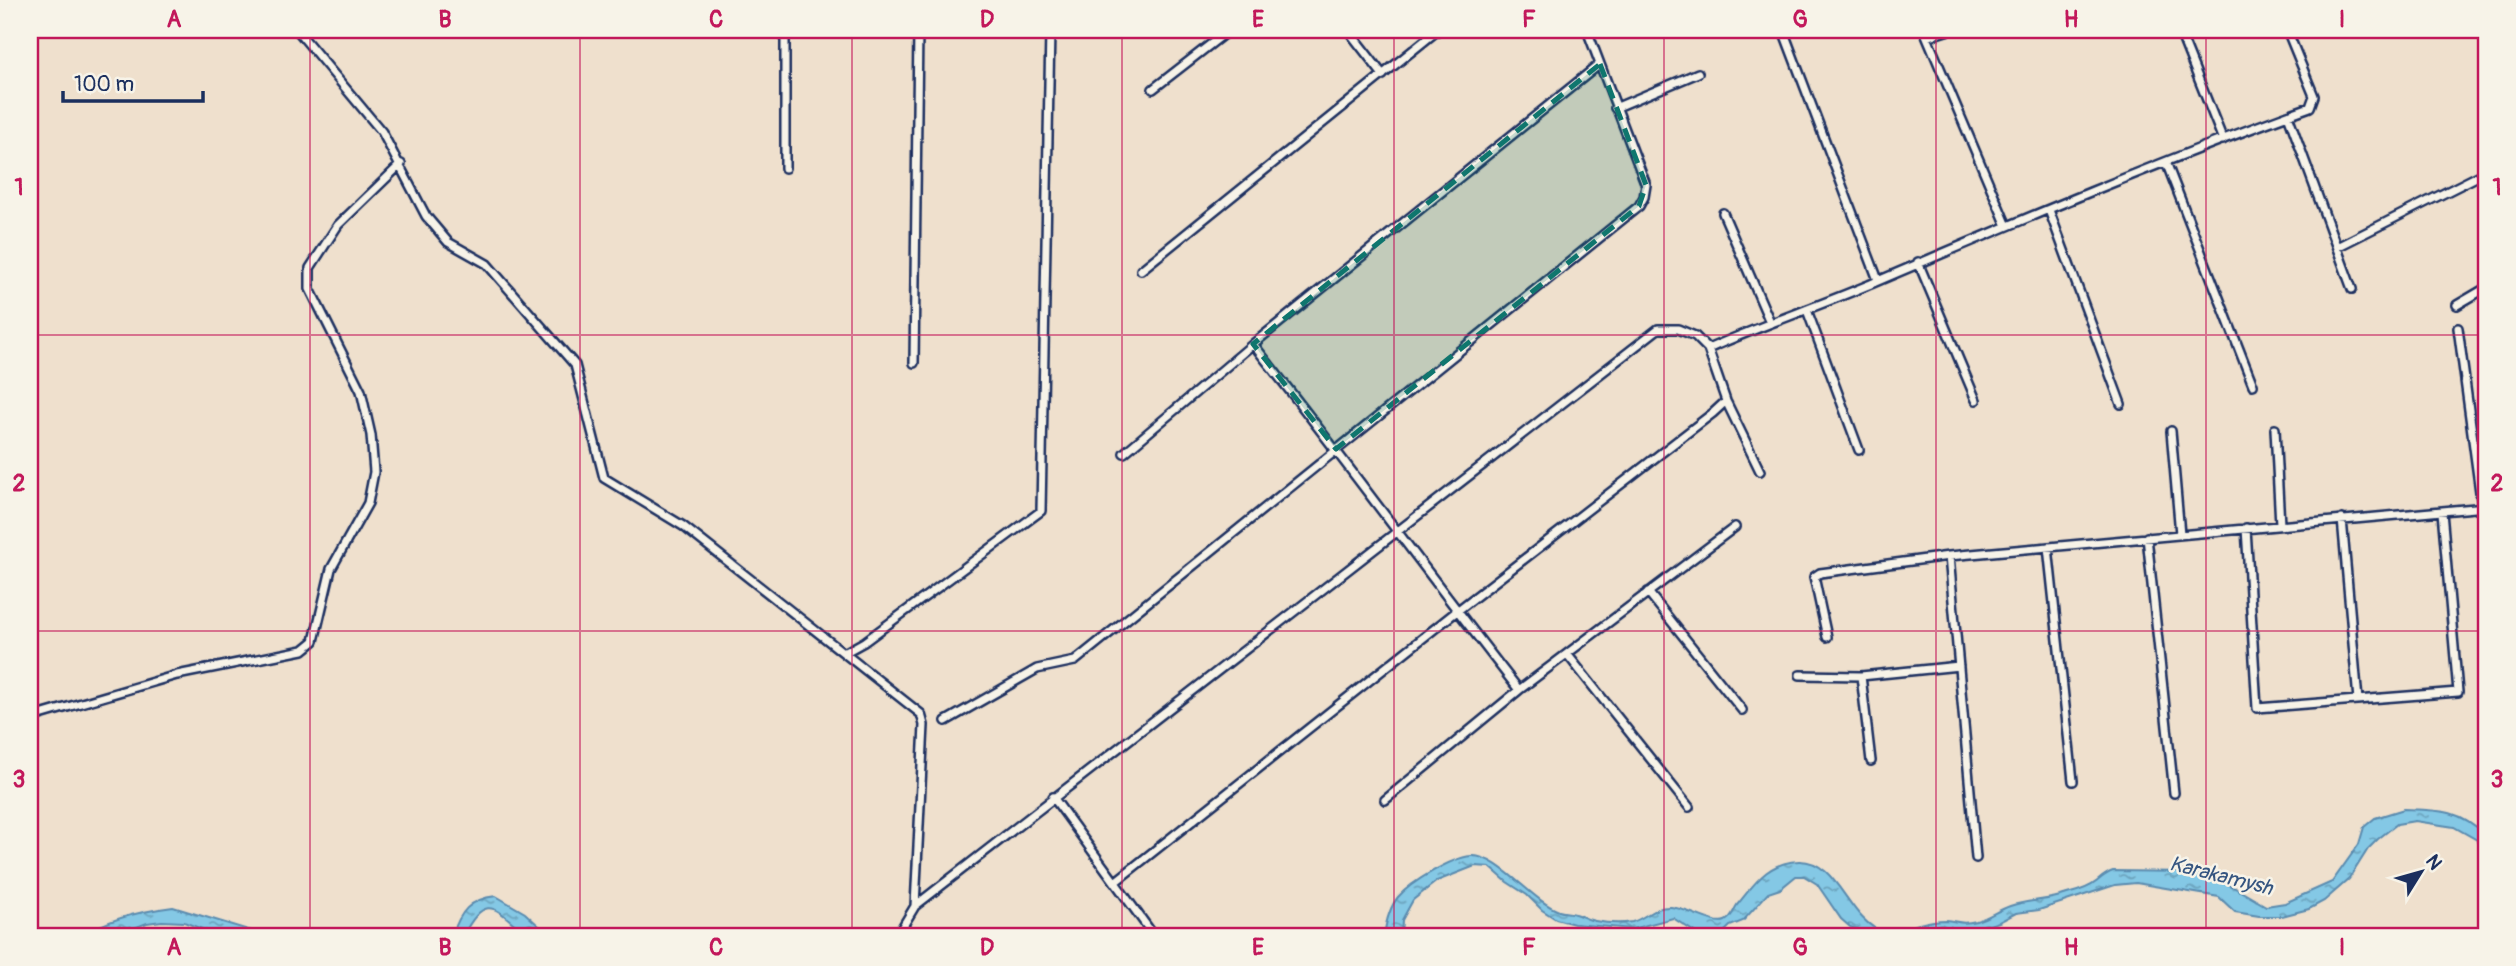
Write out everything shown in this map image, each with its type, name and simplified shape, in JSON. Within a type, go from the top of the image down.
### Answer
[{"type":"street","points":[[297,30],[382,131],[426,216],[448,242],[487,264],[575,366],[604,478],[682,526],[921,714],[924,725],[915,906]]},
{"type":"street","points":[[785,30],[785,168]]},
{"type":"street","points":[[914,363],[918,30]]},
{"type":"street","points":[[844,653],[864,642],[1041,511],[1050,30]]},
{"type":"street","points":[[1153,89],[1229,30]]},
{"type":"street","points":[[1348,30],[1383,75]]},
{"type":"street","points":[[1141,270],[1438,30]]},
{"type":"street","points":[[946,721],[1037,669],[1075,661],[1639,206],[1646,185],[1587,30]]},
{"type":"street","points":[[1783,30],[1878,280]]},
{"type":"street","points":[[1949,30],[1926,33],[2007,226]]},
{"type":"street","points":[[2179,30],[2223,140]]},
{"type":"street","points":[[1708,349],[2166,162],[2310,107],[2314,96],[2287,30]]},
{"type":"street","points":[[1124,453],[1253,344],[1600,64]]},
{"type":"street","points":[[1615,108],[1698,73]]},
{"type":"street","points":[[2288,115],[2352,289]]},
{"type":"street","points":[[2166,162],[2253,385]]},
{"type":"street","points":[[30,718],[177,675],[303,650],[314,641],[331,569],[368,503],[374,472],[371,435],[360,391],[310,289],[310,268],[338,225],[401,164]]},
{"type":"street","points":[[2337,247],[2486,172]]},
{"type":"street","points":[[2049,211],[2121,404]]},
{"type":"street","points":[[1723,213],[1769,322]]},
{"type":"street","points":[[1918,262],[1976,400]]},
{"type":"street","points":[[2457,305],[2486,288]]},
{"type":"street","points":[[1807,310],[1859,450]]},
{"type":"street","points":[[1827,638],[1814,577],[1820,573],[1950,556],[2484,507],[2458,328]]},
{"type":"street","points":[[897,936],[915,906],[1658,329],[1678,329],[1695,336],[1708,349],[1726,401],[1760,471]]},
{"type":"street","points":[[1253,344],[1519,690]]},
{"type":"street","points":[[1115,882],[1726,401]]},
{"type":"street","points":[[2275,429],[2280,525]]},
{"type":"street","points":[[2171,431],[2180,534]]},
{"type":"street","points":[[2246,528],[2257,708],[2458,692],[2442,512]]},
{"type":"street","points":[[2343,519],[2358,700]]},
{"type":"street","points":[[1385,800],[1519,690],[1735,527]]},
{"type":"street","points":[[2147,537],[2174,793]]},
{"type":"street","points":[[2048,547],[2073,781]]},
{"type":"street","points":[[1950,556],[1976,858]]},
{"type":"street","points":[[1648,592],[1742,710]]},
{"type":"street","points":[[1567,654],[1689,807]]},
{"type":"street","points":[[1800,675],[1861,676],[1959,666]]},
{"type":"street","points":[[1861,676],[1871,761]]},
{"type":"street","points":[[1053,797],[1154,936]]},
{"type":"highlighted area","points":[[1600,64],[1646,185],[1639,206],[1581,254],[1336,449],[1253,344]]},
{"type":"water","points":[[2404,809],[2439,811],[2467,820],[2486,835],[2486,853],[2477,840],[2454,827],[2415,821],[2397,824],[2378,839],[2368,849],[2349,879],[2324,901],[2309,909],[2282,916],[2235,912],[2219,897],[2136,883],[2115,885],[2039,910],[2016,913],[1999,922],[1960,934],[1941,932],[1927,936],[1873,936],[1850,927],[1841,919],[1817,884],[1804,876],[1796,876],[1780,889],[1768,893],[1743,921],[1730,926],[1721,935],[1696,933],[1673,918],[1632,929],[1574,924],[1556,919],[1542,910],[1490,867],[1475,866],[1437,881],[1413,900],[1402,920],[1401,936],[1384,936],[1390,910],[1404,891],[1443,866],[1471,856],[1492,862],[1559,911],[1609,923],[1632,922],[1660,908],[1671,907],[1715,921],[1725,921],[1763,875],[1779,865],[1799,861],[1813,863],[1824,870],[1861,917],[1872,926],[1890,934],[1932,921],[1976,921],[2010,906],[2082,890],[2113,871],[2192,872],[2223,881],[2266,906],[2285,903],[2332,882],[2359,844],[2364,827],[2375,818]]},
{"type":"water","points":[[496,896],[525,913],[550,936],[530,936],[495,909],[487,908],[472,921],[463,936],[452,936],[458,920],[467,908],[479,900]]},
{"type":"water","points":[[173,907],[268,936],[220,936],[184,922],[162,921],[147,923],[114,936],[82,936],[125,917]]},
{"type":"water label","name":"Karakamysh","points":[[2221,876]]}]
